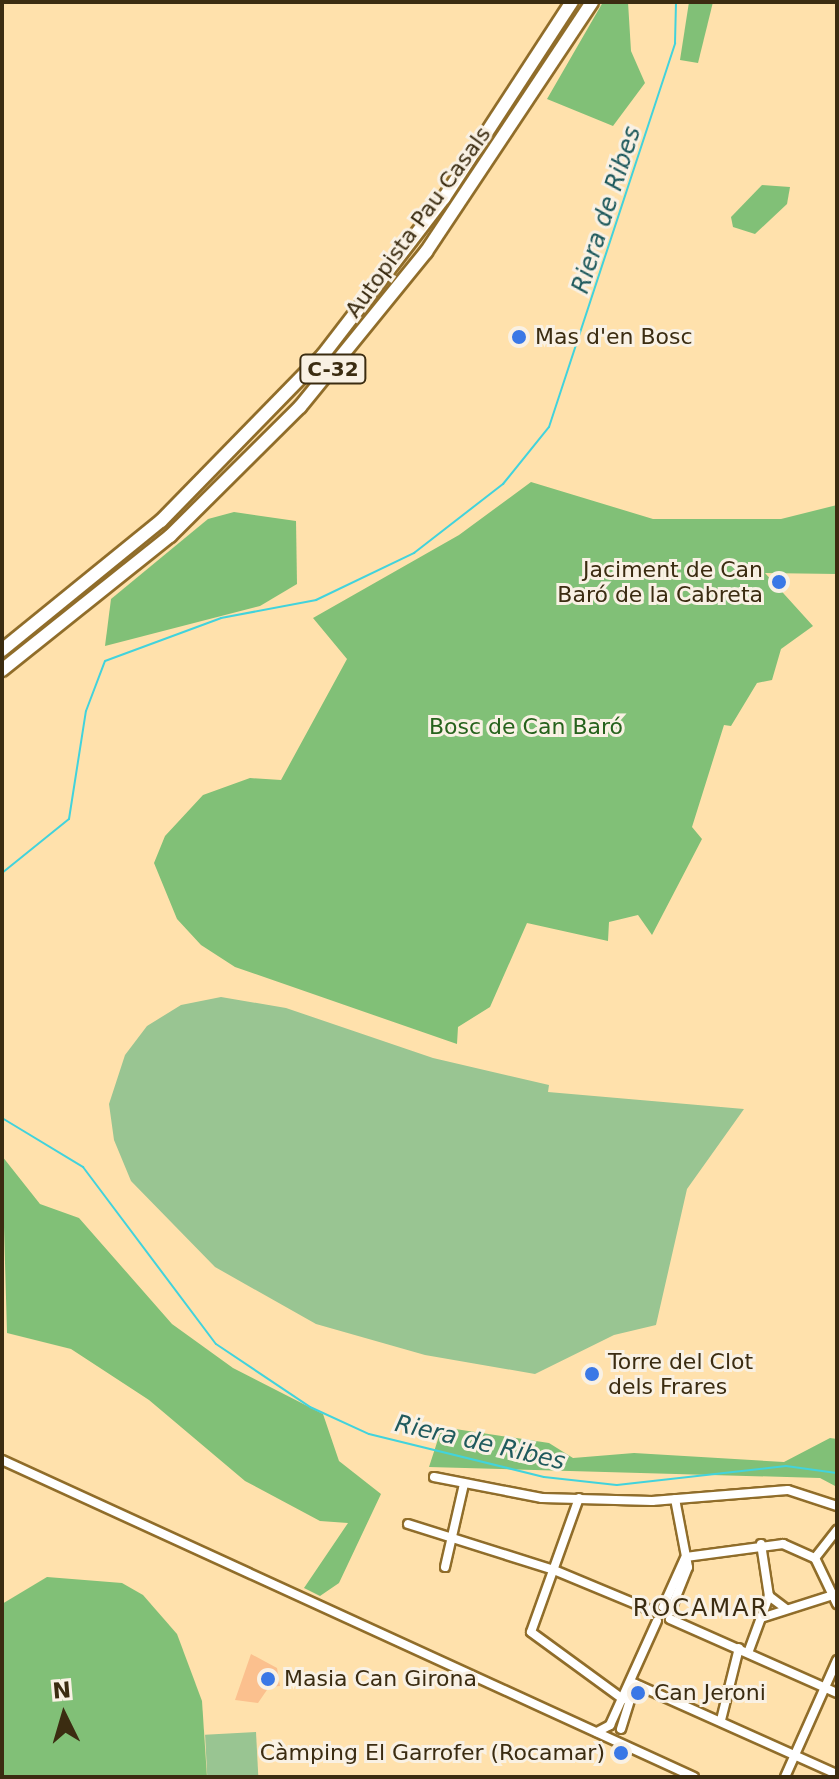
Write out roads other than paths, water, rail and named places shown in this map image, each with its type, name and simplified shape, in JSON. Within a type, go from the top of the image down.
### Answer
[{"type":"highway","name":"Autopista Pau Casals","points":[[2,650],[161,521],[323,355],[444,198],[572,2]]},
{"type":"highway","name":"Autopista Pau Casals","points":[[2,670],[170,536],[300,407],[426,252],[592,2]]},
{"type":"street","points":[[2,1460],[694,1777]]},
{"type":"street","points":[[434,1477],[464,1484],[579,1498],[675,1499],[788,1490],[837,1506]]},
{"type":"street","points":[[445,1567],[464,1484]]},
{"type":"street","points":[[579,1498],[531,1632],[623,1699]]},
{"type":"street","points":[[597,1732],[610,1725],[633,1683],[686,1557],[675,1499]]},
{"type":"street","points":[[408,1524],[554,1570],[837,1693]]},
{"type":"street","points":[[815,1558],[837,1530]]},
{"type":"street","points":[[686,1557],[761,1544],[815,1558],[836,1599],[786,1609],[761,1618]]},
{"type":"street","points":[[748,1653],[769,1596],[761,1544]]},
{"type":"street","points":[[769,1596],[786,1609]]},
{"type":"street","points":[[721,1720],[739,1648]]},
{"type":"street","points":[[785,1777],[827,1689],[837,1660]]},
{"type":"street","points":[[625,1744],[621,1729],[633,1683]]},
{"type":"street","points":[[633,1683],[837,1774]]},
{"type":"street","points":[[610,1725],[621,1729]]},
{"type":"waterway","name":"Riera de Ribes","points":[[2,873],[69,819],[86,711],[105,661],[221,618],[316,600],[414,553],[503,484],[549,427],[675,43],[676,2]]},
{"type":"waterway","name":"Riera de Ribes","points":[[2,1118],[83,1167],[216,1344],[310,1407],[369,1434],[544,1477],[617,1485],[786,1466],[837,1473]]},
{"type":"place","name":"Mas d'en Bosc","points":[[519,337]]},
{"type":"place","name":"Jaciment de Can Baró de la Cabreta","points":[[779,582]]},
{"type":"place","name":"Torre del Clot dels Frares","points":[[592,1374]]},
{"type":"place","name":"Masia Can Girona","points":[[268,1679]]},
{"type":"place","name":"Can Jeroni","points":[[638,1693]]},
{"type":"place","name":"Càmping El Garrofer (Rocamar)","points":[[621,1753]]},
{"type":"district","name":"ROCAMAR","points":[[701,1609]]},
{"type":"park label","name":"Bosc de Can Baró","points":[[526,727]]}]
